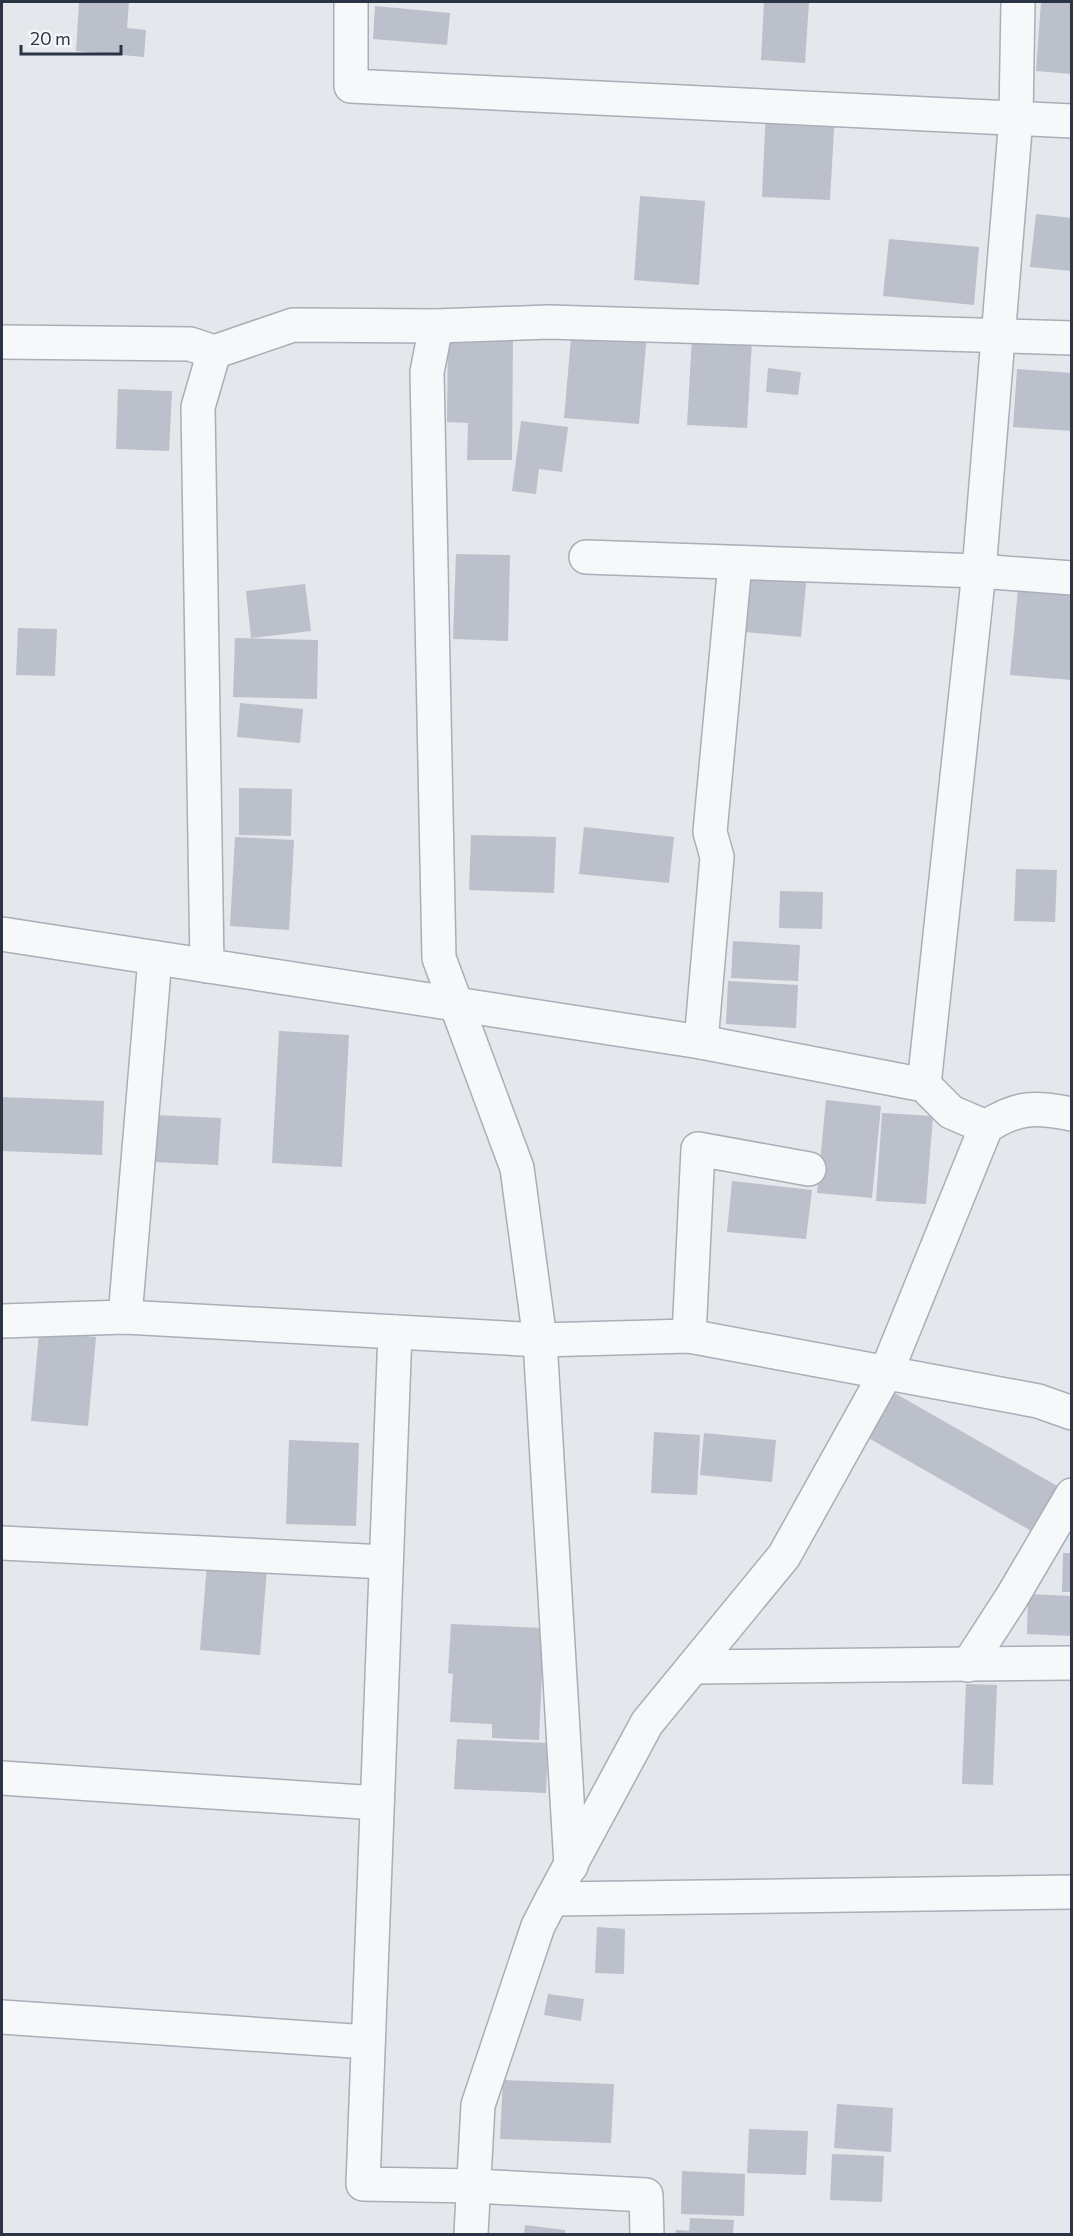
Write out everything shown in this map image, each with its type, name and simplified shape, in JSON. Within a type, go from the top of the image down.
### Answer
[{"type":"street","points":[[351,2],[351,86],[1071,121]]},
{"type":"street","points":[[924,1085],[980,571],[1016,118],[1018,2]]},
{"type":"street","points":[[2,351],[190,344],[214,352],[293,325],[436,326],[549,322],[1071,338]]},
{"type":"street","points":[[436,326],[427,372],[439,958],[517,1167],[540,1340],[571,1866]]},
{"type":"street","points":[[207,966],[198,407],[214,352]]},
{"type":"street","points":[[586,557],[980,571],[1071,578]]},
{"type":"street","points":[[701,1042],[717,856],[710,832],[735,562]]},
{"type":"street","points":[[2,934],[701,1042],[924,1085],[951,1112],[986,1127]]},
{"type":"street","points":[[125,1317],[155,958]]},
{"type":"street","points":[[471,2235],[478,2105],[538,1926],[552,1899],[647,1723],[784,1556],[886,1374],[986,1127],[1005,1115],[1019,1111],[1041,1108],[1071,1114]]},
{"type":"street","points":[[689,1336],[698,1149],[809,1169]]},
{"type":"street","points":[[2,1322],[125,1317],[540,1340],[689,1336],[1038,1401],[1071,1413]]},
{"type":"street","points":[[395,1332],[363,2184],[474,2186],[646,2195],[647,2235]]},
{"type":"street","points":[[968,1665],[1012,1597],[1071,1495]]},
{"type":"street","points":[[2,1543],[386,1562]]},
{"type":"street","points":[[693,1667],[1071,1663]]},
{"type":"street","points":[[2,1778],[377,1803]]},
{"type":"street","points":[[552,1899],[1071,1892]]},
{"type":"street","points":[[2,2017],[368,2042]]},
{"type":"building","points":[[79,2],[129,2],[127,28],[146,30],[144,57],[76,51]]},
{"type":"building","points":[[764,2],[809,2],[805,63],[761,60]]},
{"type":"building","points":[[1041,2],[1072,2],[1072,74],[1036,71]]},
{"type":"building","points":[[375,6],[450,13],[447,45],[373,39]]},
{"type":"building","points":[[766,109],[835,112],[830,200],[762,197]]},
{"type":"building","points":[[640,196],[705,201],[699,285],[634,280]]},
{"type":"building","points":[[1036,214],[1072,218],[1072,271],[1030,267]]},
{"type":"building","points":[[889,239],[979,247],[974,305],[883,296]]},
{"type":"building","points":[[572,327],[647,334],[639,424],[564,418]]},
{"type":"building","points":[[448,337],[513,338],[512,460],[467,460],[468,423],[447,422]]},
{"type":"building","points":[[692,338],[752,341],[747,428],[687,425]]},
{"type":"building","points":[[768,368],[801,372],[798,395],[766,392]]},
{"type":"building","points":[[1017,369],[1072,373],[1072,431],[1013,427]]},
{"type":"building","points":[[118,389],[172,391],[169,451],[116,449]]},
{"type":"building","points":[[521,421],[568,427],[562,472],[539,469],[536,494],[512,491]]},
{"type":"building","points":[[456,554],[510,555],[508,641],[453,639]]},
{"type":"building","points":[[752,568],[807,573],[801,637],[746,632]]},
{"type":"building","points":[[305,584],[311,631],[251,638],[246,591]]},
{"type":"building","points":[[1018,589],[1072,593],[1072,680],[1010,675]]},
{"type":"building","points":[[18,628],[57,629],[55,676],[16,675]]},
{"type":"building","points":[[235,638],[318,640],[317,699],[233,697]]},
{"type":"building","points":[[240,703],[303,709],[300,743],[237,737]]},
{"type":"building","points":[[239,788],[292,789],[291,836],[239,835]]},
{"type":"building","points":[[584,827],[674,837],[669,883],[579,874]]},
{"type":"building","points":[[471,835],[556,837],[554,893],[469,890]]},
{"type":"building","points":[[235,837],[294,840],[289,930],[230,926]]},
{"type":"building","points":[[1016,869],[1057,870],[1055,922],[1014,921]]},
{"type":"building","points":[[780,891],[823,892],[822,929],[779,928]]},
{"type":"building","points":[[733,941],[800,945],[798,981],[731,978]]},
{"type":"building","points":[[728,981],[798,985],[796,1028],[726,1024]]},
{"type":"building","points":[[279,1031],[349,1035],[342,1167],[272,1163]]},
{"type":"building","points":[[2,1097],[104,1101],[102,1155],[2,1151]]},
{"type":"building","points":[[826,1100],[881,1106],[872,1198],[817,1193]]},
{"type":"building","points":[[882,1113],[933,1116],[926,1204],[876,1201]]},
{"type":"building","points":[[155,1115],[221,1118],[218,1165],[153,1162]]},
{"type":"building","points":[[732,1181],[812,1190],[806,1239],[727,1232]]},
{"type":"building","points":[[39,1332],[96,1337],[88,1426],[31,1421]]},
{"type":"building","points":[[891,1391],[1059,1487],[1033,1532],[865,1436]]},
{"type":"building","points":[[654,1432],[700,1435],[697,1495],[651,1493]]},
{"type":"building","points":[[704,1433],[776,1440],[772,1482],[700,1475]]},
{"type":"building","points":[[289,1440],[359,1443],[356,1526],[286,1524]]},
{"type":"building","points":[[1063,1553],[1072,1553],[1072,1592],[1062,1592]]},
{"type":"building","points":[[207,1564],[267,1569],[260,1655],[200,1650]]},
{"type":"building","points":[[1028,1594],[1072,1596],[1072,1636],[1027,1634]]},
{"type":"building","points":[[451,1624],[544,1628],[539,1740],[492,1738],[492,1724],[450,1722],[453,1674],[448,1673]]},
{"type":"building","points":[[966,1684],[997,1685],[993,1785],[962,1784]]},
{"type":"building","points":[[457,1739],[548,1743],[546,1793],[454,1789]]},
{"type":"building","points":[[597,1927],[625,1929],[624,1974],[595,1973]]},
{"type":"building","points":[[548,1994],[584,1999],[581,2021],[544,2015]]},
{"type":"building","points":[[503,2080],[614,2084],[611,2143],[500,2139]]},
{"type":"building","points":[[837,2104],[893,2108],[891,2152],[834,2148]]},
{"type":"building","points":[[749,2129],[808,2131],[806,2175],[747,2173]]},
{"type":"building","points":[[832,2154],[884,2156],[882,2202],[830,2200]]},
{"type":"building","points":[[682,2171],[745,2174],[744,2216],[681,2214]]},
{"type":"building","points":[[690,2218],[734,2220],[733,2234],[675,2234],[676,2230],[689,2231]]},
{"type":"building","points":[[525,2225],[565,2230],[565,2234],[524,2234]]}]
